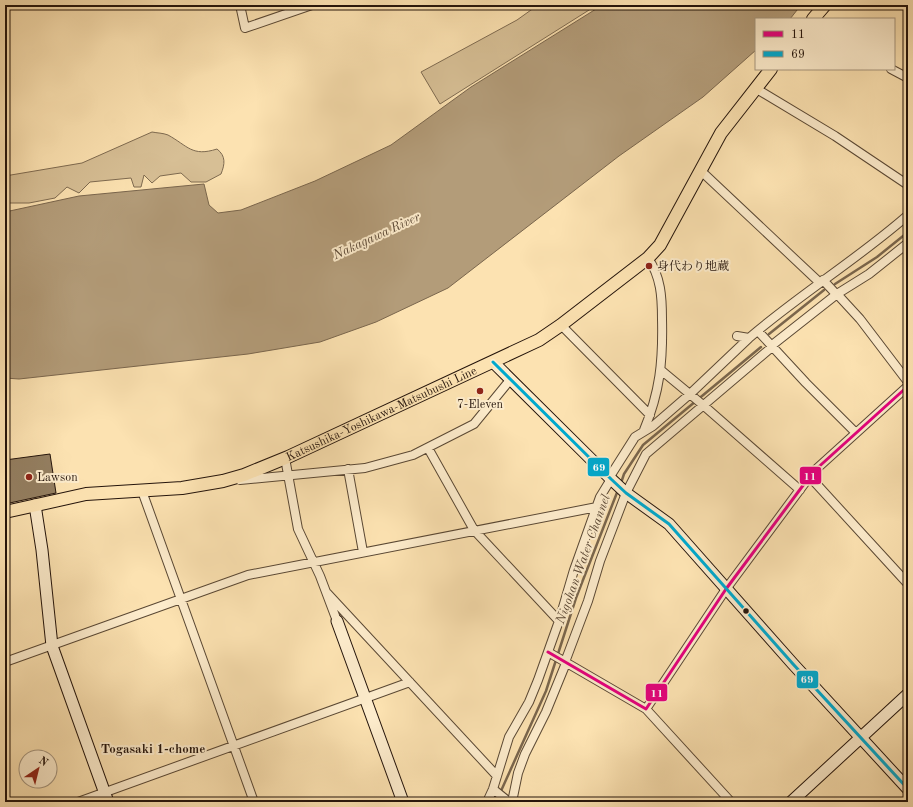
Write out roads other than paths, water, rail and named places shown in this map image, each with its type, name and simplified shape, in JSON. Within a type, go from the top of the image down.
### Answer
[{"type":"main road","points":[[814,18],[825,5]]},
{"type":"main road","name":"Katsushika-Yoshikawa-Matsubushi Line","points":[[5,512],[86,494],[182,488],[223,481],[285,458],[539,340],[561,326],[648,258],[666,237],[700,170],[721,133],[770,70]]},
{"type":"street","points":[[240,5],[246,28],[312,5]]},
{"type":"street","points":[[894,70],[908,78]]},
{"type":"street","points":[[756,88],[836,136],[908,185]]},
{"type":"street","points":[[700,170],[836,294],[860,319],[908,382]]},
{"type":"street","points":[[487,802],[493,789],[509,737],[529,702],[548,652],[574,570],[605,488],[630,443],[644,430],[653,426],[690,394],[749,338],[821,281],[870,246],[908,214]]},
{"type":"street","points":[[493,789],[511,802],[518,773],[525,754],[546,712],[588,601],[600,561],[626,493],[648,451],[836,294],[869,274],[908,243]]},
{"type":"street","points":[[644,430],[650,415],[662,372],[663,354],[661,289],[654,268],[648,258]]},
{"type":"street","points":[[561,326],[650,415]]},
{"type":"street","points":[[758,331],[856,433]]},
{"type":"street","points":[[737,336],[749,338]]},
{"type":"street","points":[[493,362],[610,479],[626,493],[669,524],[726,589],[908,789]]},
{"type":"street","points":[[662,372],[703,405],[800,490]]},
{"type":"street","points":[[223,481],[365,468],[413,455],[474,424],[510,380]]},
{"type":"street","points":[[646,709],[726,589],[810,477],[908,386]]},
{"type":"street","points":[[428,448],[474,530],[559,621]]},
{"type":"street","points":[[285,458],[298,529],[327,593],[403,802]]},
{"type":"street","points":[[348,470],[363,552]]},
{"type":"street","points":[[810,477],[908,584]]},
{"type":"street","points":[[142,491],[254,802]]},
{"type":"street","points":[[34,505],[42,550],[52,646],[106,797]]},
{"type":"street","points":[[5,662],[248,575],[598,507]]},
{"type":"street","points":[[327,593],[497,776]]},
{"type":"street","points":[[548,652],[646,709],[731,802]]},
{"type":"street","points":[[78,802],[106,797],[235,746],[410,682]]},
{"type":"street","points":[[791,802],[908,694]]},
{"type":"water","name":"Nakagawa River","points":[[601,5],[801,5],[791,18],[755,18],[755,51],[703,97],[619,156],[448,288],[376,322],[320,342],[248,354],[19,379],[5,378],[5,212],[79,196],[204,184],[209,205],[218,213],[241,210],[315,181],[391,145],[471,87]]},
{"type":"waterway","name":"Nigohan Water Channel","points":[[835,284],[877,257],[908,232]]},
{"type":"waterway","name":"Nigohan Water Channel","points":[[769,334],[824,290]]},
{"type":"waterway","name":"Nigohan Water Channel","points":[[621,483],[624,474],[643,445],[761,347]]},
{"type":"waterway","name":"Nigohan Water Channel","points":[[496,802],[546,691],[576,598],[618,490]]},
{"type":"place","name":"身代わり地蔵","points":[[649,266]]},
{"type":"place","name":"7-Eleven","points":[[480,391]]},
{"type":"place","name":"Lawson","points":[[29,477]]},
{"type":"district","name":"Togasaki 1-chome","points":[[153,748]]}]
